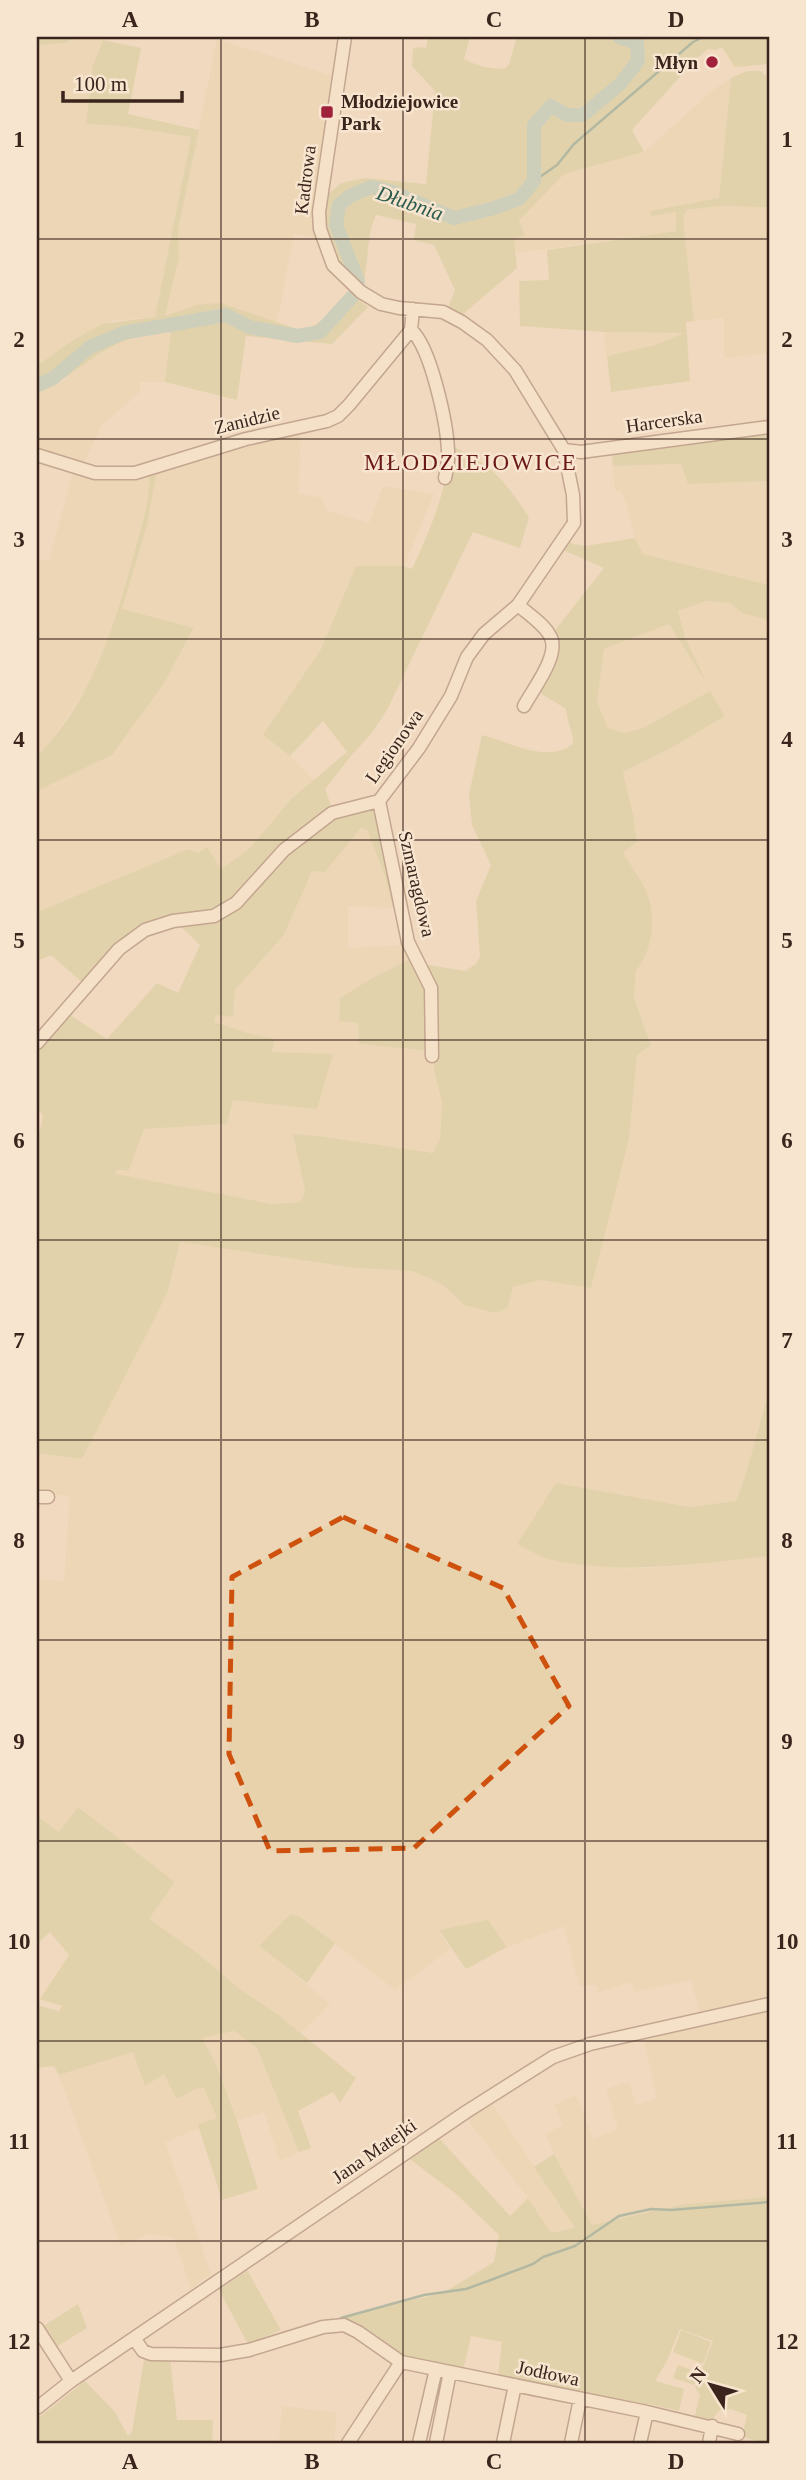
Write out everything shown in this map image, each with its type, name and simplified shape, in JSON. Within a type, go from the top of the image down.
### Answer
[{"type":"street","name":"Kadrowa","points":[[345,37],[319,212],[320,229],[333,265],[361,292],[381,304],[443,312],[487,340],[515,370],[564,450]]},
{"type":"street","points":[[412,309],[411,330],[433,371],[448,447],[445,478]]},
{"type":"street","name":"Zanidzie","points":[[37,455],[96,473],[135,473],[246,439],[327,421],[338,416],[349,405],[411,330]]},
{"type":"street","name":"Harcerska","points":[[564,450],[581,452],[769,427]]},
{"type":"street","name":"Legionowa","points":[[37,1043],[119,949],[145,930],[173,921],[214,916],[236,903],[284,850],[332,813],[379,801],[426,737],[451,696],[467,657],[484,634],[518,605],[574,523],[573,495],[564,450]]},
{"type":"street","points":[[518,605],[550,636],[554,648],[551,659],[524,706]]},
{"type":"street","name":"Szmaragdowa","points":[[379,801],[408,942],[431,988],[432,1056]]},
{"type":"street","name":"Jana Matejki","points":[[37,2408],[71,2381],[494,2093],[553,2057],[590,2043],[769,2004]]},
{"type":"street","name":"Jodłowa","points":[[134,2338],[143,2351],[151,2354],[220,2355],[248,2350],[323,2327],[344,2325],[401,2362],[647,2412],[738,2434]]},
{"type":"street","points":[[37,2328],[71,2381]]},
{"type":"street","points":[[348,2443],[401,2362]]},
{"type":"street","points":[[419,2443],[436,2369]]},
{"type":"street","points":[[436,2443],[450,2372]]},
{"type":"street","points":[[503,2443],[514,2385]]},
{"type":"street","points":[[571,2443],[580,2399]]},
{"type":"street","points":[[640,2443],[647,2412]]},
{"type":"street","points":[[709,2443],[712,2426]]},
{"type":"highlighted area","points":[[343,1517],[503,1588],[569,1706],[414,1848],[270,1851],[229,1754],[232,1577]]},
{"type":"shaded area","points":[[37,37],[70,37],[68,43],[37,45]]},
{"type":"shaded area","points":[[70,37],[104,37],[93,65],[87,124],[121,126],[191,137],[155,317],[111,321],[37,366],[37,45],[68,43]]},
{"type":"shaded area","points":[[428,37],[470,37],[464,59],[485,67],[506,68],[517,37],[769,37],[769,64],[735,67],[722,47],[716,50],[708,49],[697,58],[632,130],[644,152],[564,174],[519,221],[525,236],[514,238],[517,268],[461,316],[448,307],[455,290],[434,245],[414,240],[416,224],[376,215],[370,233],[362,286],[348,274],[337,259],[324,224],[327,195],[341,183],[365,178],[426,184],[435,91],[412,66],[413,49],[426,48]]},
{"type":"shaded area","points":[[217,39],[333,76],[329,105],[326,105],[324,115],[328,116],[314,206],[315,237],[294,234],[277,323],[221,303],[165,316],[179,258],[178,230]]},
{"type":"shaded area","points":[[103,40],[141,48],[128,114],[199,130],[178,230],[179,258],[165,316],[201,304],[221,303],[303,331],[328,315],[348,292],[368,307],[332,344],[246,336],[237,400],[165,382],[171,331],[123,341],[37,394],[37,366],[70,342],[102,324],[155,317],[191,137],[121,126],[86,124],[93,65]]},
{"type":"shaded area","points":[[747,71],[761,71],[766,76],[767,207],[720,206],[687,210],[683,218],[694,321],[686,322],[690,381],[611,392],[607,356],[655,345],[684,333],[604,332],[520,326],[519,281],[549,280],[547,250],[676,231],[676,212],[651,216],[650,211],[719,198],[731,78]]},
{"type":"shaded area","points":[[731,78],[719,198],[651,216],[676,211],[676,231],[516,253],[514,237],[525,236],[519,222],[564,174],[644,152],[712,91]]},
{"type":"shaded area","points":[[720,206],[767,207],[768,353],[724,358],[724,318],[694,321],[683,218],[687,210]]},
{"type":"shaded area","points":[[172,331],[165,382],[140,382],[140,392],[102,425],[83,465],[37,448],[37,394],[64,380],[120,342]]},
{"type":"shaded area","points":[[604,332],[687,333],[655,345],[607,356]]},
{"type":"shaded area","points":[[301,431],[298,493],[322,498],[327,511],[369,523],[383,486],[434,494],[404,566],[356,566],[321,649],[264,735],[314,780],[291,799],[250,848],[220,869],[207,848],[198,853],[188,849],[37,912],[37,791],[112,755],[163,685],[194,629],[100,662],[91,681],[51,741],[37,756],[37,558],[49,561],[73,472],[123,479],[156,474]]},
{"type":"shaded area","points":[[769,433],[769,481],[688,484],[681,464],[613,466],[612,454]]},
{"type":"shaded area","points":[[450,445],[477,459],[496,474],[529,517],[520,548],[473,532],[387,710],[371,734],[325,789],[332,808],[293,835],[238,894],[212,912],[170,916],[84,984],[51,955],[37,961],[37,912],[188,849],[198,853],[207,847],[221,869],[250,848],[291,799],[347,752],[323,721],[290,756],[263,735],[321,649],[356,566],[403,566],[412,569],[437,509]]},
{"type":"shaded area","points":[[681,464],[688,484],[769,481],[769,585],[643,554],[635,538],[621,491],[615,491],[613,466]]},
{"type":"shaded area","points":[[156,474],[147,525],[122,609],[194,628],[163,685],[112,755],[37,791],[37,756],[73,712],[99,662],[126,581],[144,515],[149,475]]},
{"type":"shaded area","points":[[635,538],[643,554],[769,585],[769,620],[742,613],[730,603],[707,601],[678,611],[685,637],[707,684],[669,624],[604,649],[597,702],[608,728],[624,733],[643,728],[710,691],[725,716],[623,772],[637,842],[623,853],[645,889],[651,910],[652,928],[645,956],[636,970],[634,998],[651,1045],[637,1055],[629,1139],[591,1288],[541,1280],[513,1287],[508,1307],[496,1313],[464,1305],[443,1285],[413,1271],[355,1268],[180,1242],[168,1290],[82,1459],[37,1453],[37,1143],[43,1116],[37,1107],[37,1052],[67,1013],[107,1039],[157,983],[178,993],[200,945],[178,924],[220,920],[325,819],[371,807],[376,812],[399,907],[393,908],[385,876],[367,830],[361,828],[325,872],[312,871],[284,935],[235,990],[233,1017],[216,1015],[214,1022],[275,1039],[272,1052],[333,1054],[317,1109],[233,1100],[227,1124],[144,1129],[129,1170],[117,1170],[115,1174],[273,1204],[300,1202],[305,1191],[293,1134],[433,1153],[440,1138],[442,1102],[434,1070],[435,988],[422,964],[465,971],[476,964],[480,957],[476,901],[491,865],[472,825],[469,794],[482,735],[540,752],[563,750],[573,744],[566,709],[537,691],[552,634],[604,568],[561,549],[565,542],[585,546]]},
{"type":"shaded area","points":[[707,601],[730,603],[742,613],[769,620],[769,1391],[736,1501],[689,1507],[634,1499],[625,1569],[769,1556],[769,1998],[700,2014],[691,1980],[635,1992],[631,1982],[597,1993],[597,1985],[579,1986],[564,1926],[507,1947],[488,1920],[439,1931],[450,1949],[395,1990],[300,1916],[290,1914],[260,1946],[330,2004],[301,2033],[241,1990],[196,1952],[148,1919],[175,1883],[78,1807],[59,1832],[37,1816],[37,1579],[64,1581],[70,1496],[37,1493],[37,1453],[82,1459],[167,1290],[180,1242],[355,1268],[413,1271],[443,1285],[464,1305],[508,1307],[513,1287],[549,1280],[619,1172],[629,1139],[637,1055],[651,1044],[634,998],[636,970],[650,900],[623,853],[637,842],[623,772],[672,748],[710,691],[643,728],[624,733],[608,728],[597,702],[604,649],[669,624],[703,677],[685,637],[678,611]]},
{"type":"shaded area","points":[[361,828],[367,830],[385,876],[393,908],[348,906],[348,948],[405,945],[412,958],[340,998],[339,1021],[358,1022],[359,1044],[430,1051],[428,1063],[435,1063],[442,1102],[440,1138],[433,1153],[319,1136],[294,1135],[305,1191],[300,1202],[273,1204],[115,1175],[116,1170],[129,1169],[144,1129],[227,1124],[232,1100],[272,1052],[275,1039],[214,1022],[216,1015],[235,1005],[235,990],[284,935],[312,871],[325,872]]},
{"type":"shaded area","points":[[412,958],[426,993],[430,1051],[359,1044],[358,1023],[339,1021],[340,998]]},
{"type":"shaded area","points":[[769,1391],[769,1556],[660,1567],[606,1567],[552,1560],[517,1544],[556,1483],[689,1507],[736,1501]]},
{"type":"shaded area","points":[[78,1807],[175,1882],[149,1919],[196,1952],[241,1990],[277,2014],[356,2078],[340,2103],[333,2092],[298,2111],[311,2148],[299,2152],[257,2048],[234,2031],[202,2038],[216,2064],[258,2189],[222,2200],[198,2124],[217,2118],[204,2088],[195,2089],[177,2099],[164,2074],[145,2086],[133,2052],[59,2075],[54,2066],[37,2068],[37,2005],[59,2011],[62,2006],[40,1999],[69,1955],[50,1932],[37,1944],[37,1816],[59,1832]]},
{"type":"shaded area","points":[[290,1914],[299,1916],[335,1943],[307,1983],[259,1946]]},
{"type":"shaded area","points":[[488,1920],[507,1947],[466,1969],[439,1930]]},
{"type":"shaded area","points":[[769,2010],[769,2197],[685,2204],[592,2225],[546,2134],[563,2125],[554,2105],[576,2095],[593,2139],[618,2129],[606,2089],[629,2082],[636,2105],[657,2099],[644,2040]]},
{"type":"shaded area","points":[[234,2031],[257,2048],[299,2152],[280,2161],[264,2112],[237,2121],[216,2064],[201,2038]]},
{"type":"shaded area","points":[[134,2052],[164,2074],[195,2089],[204,2088],[217,2119],[199,2124],[199,2128],[165,2142],[211,2274],[191,2289],[174,2238],[149,2234],[121,2246],[59,2075]]},
{"type":"shaded area","points":[[491,2102],[575,2228],[551,2234],[528,2198],[467,2119]]},
{"type":"shaded area","points":[[437,2136],[510,2216],[528,2198],[551,2233],[575,2228],[534,2167],[554,2154],[592,2225],[685,2204],[769,2197],[769,2443],[759,2443],[742,2437],[747,2415],[731,2409],[720,2410],[711,2421],[694,2419],[700,2395],[695,2387],[713,2341],[680,2329],[667,2361],[655,2381],[684,2389],[679,2411],[498,2376],[502,2342],[471,2336],[463,2371],[403,2357],[346,2320],[342,2316],[443,2293],[494,2262],[499,2235],[456,2194],[407,2157]]},
{"type":"shaded area","points":[[247,2270],[281,2330],[248,2344],[219,2290]]},
{"type":"shaded area","points":[[78,2304],[87,2328],[56,2347],[42,2327]]},
{"type":"shaded area","points":[[681,2330],[711,2342],[703,2364],[673,2352]]},
{"type":"shaded area","points":[[170,2358],[177,2420],[213,2420],[212,2443],[37,2443],[37,2419],[85,2381],[115,2412],[128,2436],[132,2432],[144,2360]]},
{"type":"shaded area","points":[[678,2365],[698,2372],[694,2385],[673,2378]]},
{"type":"shaded area","points":[[282,2406],[337,2413],[334,2443],[279,2443]]},
{"type":"waterway","name":"Dłubnia","points":[[358,281],[336,225],[339,205],[350,196],[371,187],[390,191],[454,218],[519,199],[534,181],[534,125],[551,106],[567,115],[583,115],[620,84],[638,61],[637,43],[619,37]]},
{"type":"waterway","points":[[534,181],[557,165],[574,144],[693,42],[703,37]]},
{"type":"waterway","name":"Dłubnia","points":[[37,385],[52,379],[90,347],[123,333],[226,315],[249,327],[297,336],[320,332],[352,297]]},
{"type":"waterway","points":[[341,2318],[424,2295],[466,2289],[488,2281],[575,2246],[619,2216],[651,2209],[671,2210],[769,2202]]},
{"type":"place","name":"Młyn","points":[[712,62]]},
{"type":"place","name":"Młodziejowice Park","points":[[327,112]]},
{"type":"district","name":"MŁODZIEJOWICE","points":[[471,462]]}]
